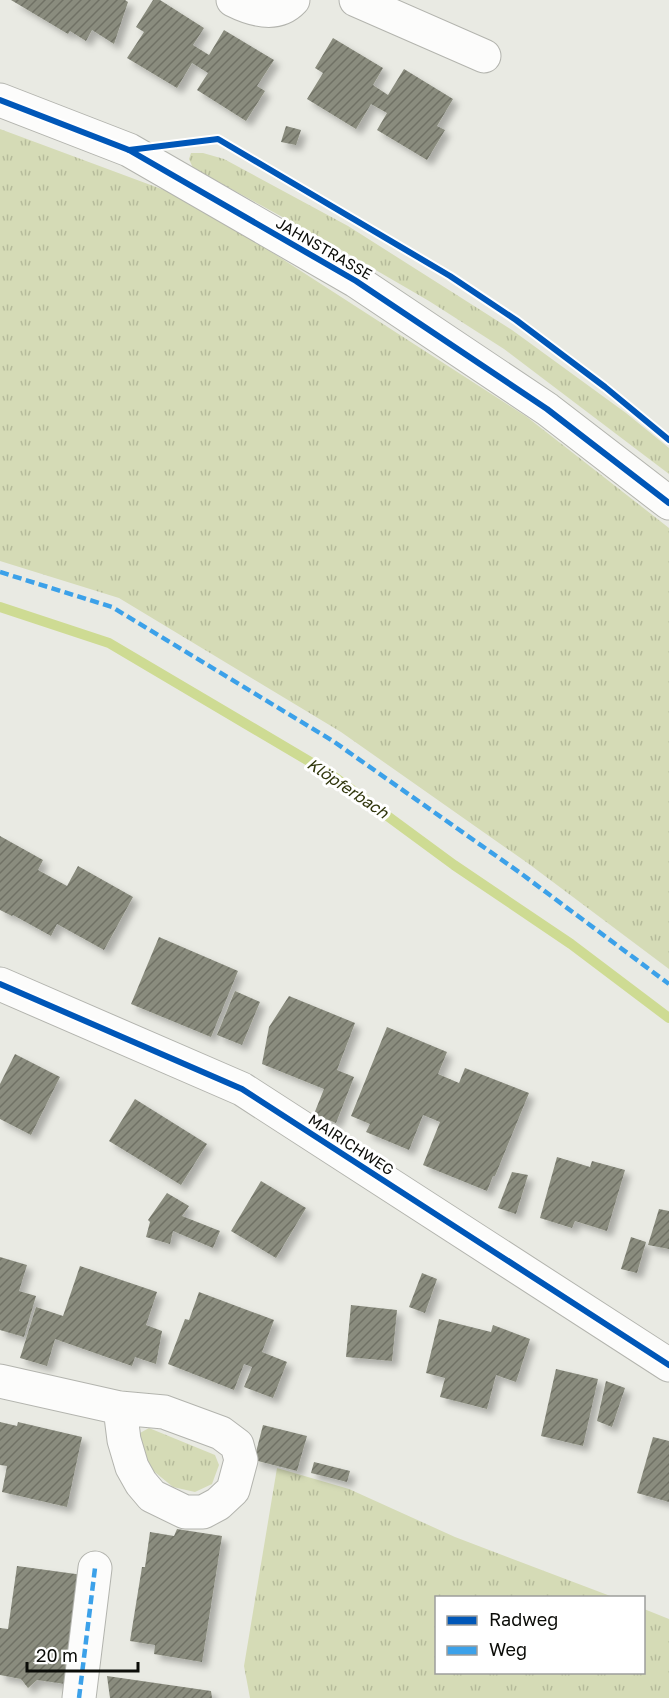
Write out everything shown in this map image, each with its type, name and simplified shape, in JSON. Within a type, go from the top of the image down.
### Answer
[{"type":"street","points":[[233,0],[259,11],[277,10],[293,0]]},
{"type":"street","points":[[356,0],[484,56]]},
{"type":"street","name":"JAHNSTRASSE","points":[[0,100],[129,150],[356,281],[547,408],[669,503]]},
{"type":"street","name":"MAIRICHWEG","points":[[0,984],[242,1089],[669,1365]]},
{"type":"street","points":[[0,1381],[120,1408]]},
{"type":"street","points":[[79,1698],[95,1568]]},
{"type":"green space","points":[[0,129],[191,200],[527,417],[669,528],[669,969],[529,864],[341,732],[119,598],[0,561]]},
{"type":"green space","points":[[191,153],[203,153],[224,159],[348,226],[512,330],[626,413],[669,448],[669,474],[504,349],[429,301],[193,168],[189,159]]},
{"type":"green space","points":[[149,1428],[215,1455],[219,1465],[212,1484],[195,1492],[173,1487],[151,1469],[139,1445],[140,1433]]},
{"type":"green space","points":[[277,1468],[349,1489],[455,1537],[610,1596],[435,1596],[435,1674],[645,1674],[645,1609],[669,1619],[669,1698],[250,1698],[244,1666]]},
{"type":"building","points":[[11,0],[125,0],[128,2],[114,44],[92,30],[86,41],[70,31],[68,34]]},
{"type":"building","points":[[153,0],[160,0],[204,28],[193,45],[209,55],[224,30],[274,60],[257,86],[265,91],[246,121],[197,90],[208,73],[192,63],[177,88],[127,58],[144,32],[136,27]]},
{"type":"building","points":[[333,38],[383,68],[373,85],[388,95],[404,69],[453,99],[437,126],[445,130],[427,160],[377,130],[387,113],[371,104],[356,129],[307,99],[323,73],[315,68]]},
{"type":"building","points":[[286,126],[301,130],[296,145],[281,142]]},
{"type":"building","points":[[0,836],[43,860],[38,870],[67,886],[78,866],[133,897],[104,950],[57,924],[51,936],[0,910]]},
{"type":"building","points":[[159,937],[238,971],[211,1037],[131,1004]]},
{"type":"building","points":[[235,991],[260,1002],[242,1045],[217,1035]]},
{"type":"building","points":[[289,996],[355,1023],[337,1070],[354,1077],[336,1123],[314,1114],[324,1089],[262,1064],[269,1027]]},
{"type":"building","points":[[387,1027],[447,1052],[438,1074],[459,1083],[465,1068],[529,1093],[487,1191],[423,1165],[440,1122],[423,1115],[409,1150],[366,1132],[370,1124],[351,1116]]},
{"type":"building","points":[[15,1054],[60,1077],[31,1135],[0,1119],[0,1084]]},
{"type":"building","points":[[135,1099],[207,1144],[181,1185],[109,1141]]},
{"type":"building","points":[[557,1157],[590,1167],[592,1161],[625,1170],[607,1231],[575,1221],[572,1228],[540,1218]]},
{"type":"building","points":[[512,1172],[528,1175],[516,1214],[498,1208]]},
{"type":"building","points":[[261,1181],[306,1208],[276,1258],[231,1231]]},
{"type":"building","points":[[167,1193],[189,1206],[182,1216],[220,1231],[213,1248],[173,1231],[170,1244],[146,1237],[150,1222],[148,1220]]},
{"type":"building","points":[[659,1209],[669,1211],[669,1249],[648,1245]]},
{"type":"building","points":[[631,1237],[646,1242],[637,1273],[621,1269]]},
{"type":"building","points":[[0,1257],[27,1265],[19,1291],[36,1296],[24,1337],[0,1330]]},
{"type":"building","points":[[80,1266],[157,1292],[146,1325],[162,1331],[156,1364],[135,1357],[132,1366],[55,1339],[47,1366],[20,1358],[36,1307],[63,1316]]},
{"type":"building","points":[[422,1273],[437,1279],[425,1313],[409,1307]]},
{"type":"building","points":[[199,1292],[274,1320],[262,1352],[287,1362],[273,1398],[244,1387],[252,1367],[244,1364],[234,1390],[168,1364],[185,1319],[189,1320]]},
{"type":"building","points":[[351,1305],[397,1310],[392,1361],[346,1357]]},
{"type":"building","points":[[439,1319],[491,1332],[493,1325],[530,1339],[516,1382],[496,1375],[487,1409],[440,1397],[445,1378],[426,1373]]},
{"type":"building","points":[[556,1369],[598,1379],[583,1446],[541,1436]]},
{"type":"building","points":[[606,1381],[625,1388],[612,1427],[597,1421]]},
{"type":"building","points":[[0,1422],[17,1426],[18,1422],[82,1437],[67,1507],[2,1492],[7,1466],[0,1465]]},
{"type":"building","points":[[263,1425],[307,1436],[297,1471],[254,1460]]},
{"type":"building","points":[[653,1437],[669,1441],[669,1502],[637,1493]]},
{"type":"building","points":[[314,1462],[350,1471],[347,1482],[311,1473]]},
{"type":"building","points":[[177,1529],[222,1536],[202,1662],[154,1654],[155,1645],[130,1641],[150,1532],[174,1536]]},
{"type":"building","points":[[17,1566],[83,1575],[65,1684],[37,1680],[28,1688],[21,1679],[0,1675],[0,1628],[8,1629]]},
{"type":"building","points":[[107,1676],[211,1691],[212,1698],[110,1698]]},
{"type":"waterway","name":"Klöpferbach","points":[[0,607],[109,643],[329,773],[454,865],[571,944],[669,1018]]},
{"type":"marked path","points":[[0,572],[112,607],[333,741],[519,872],[669,984]]},
{"type":"marked path","points":[[79,1698],[95,1568]]},
{"type":"cycle path","points":[[0,100],[129,150],[356,281],[547,409],[669,503]]},
{"type":"cycle path","points":[[129,150],[218,139],[450,276],[516,320],[605,387],[669,440]]},
{"type":"cycle path","points":[[0,984],[242,1089],[669,1365]]}]
